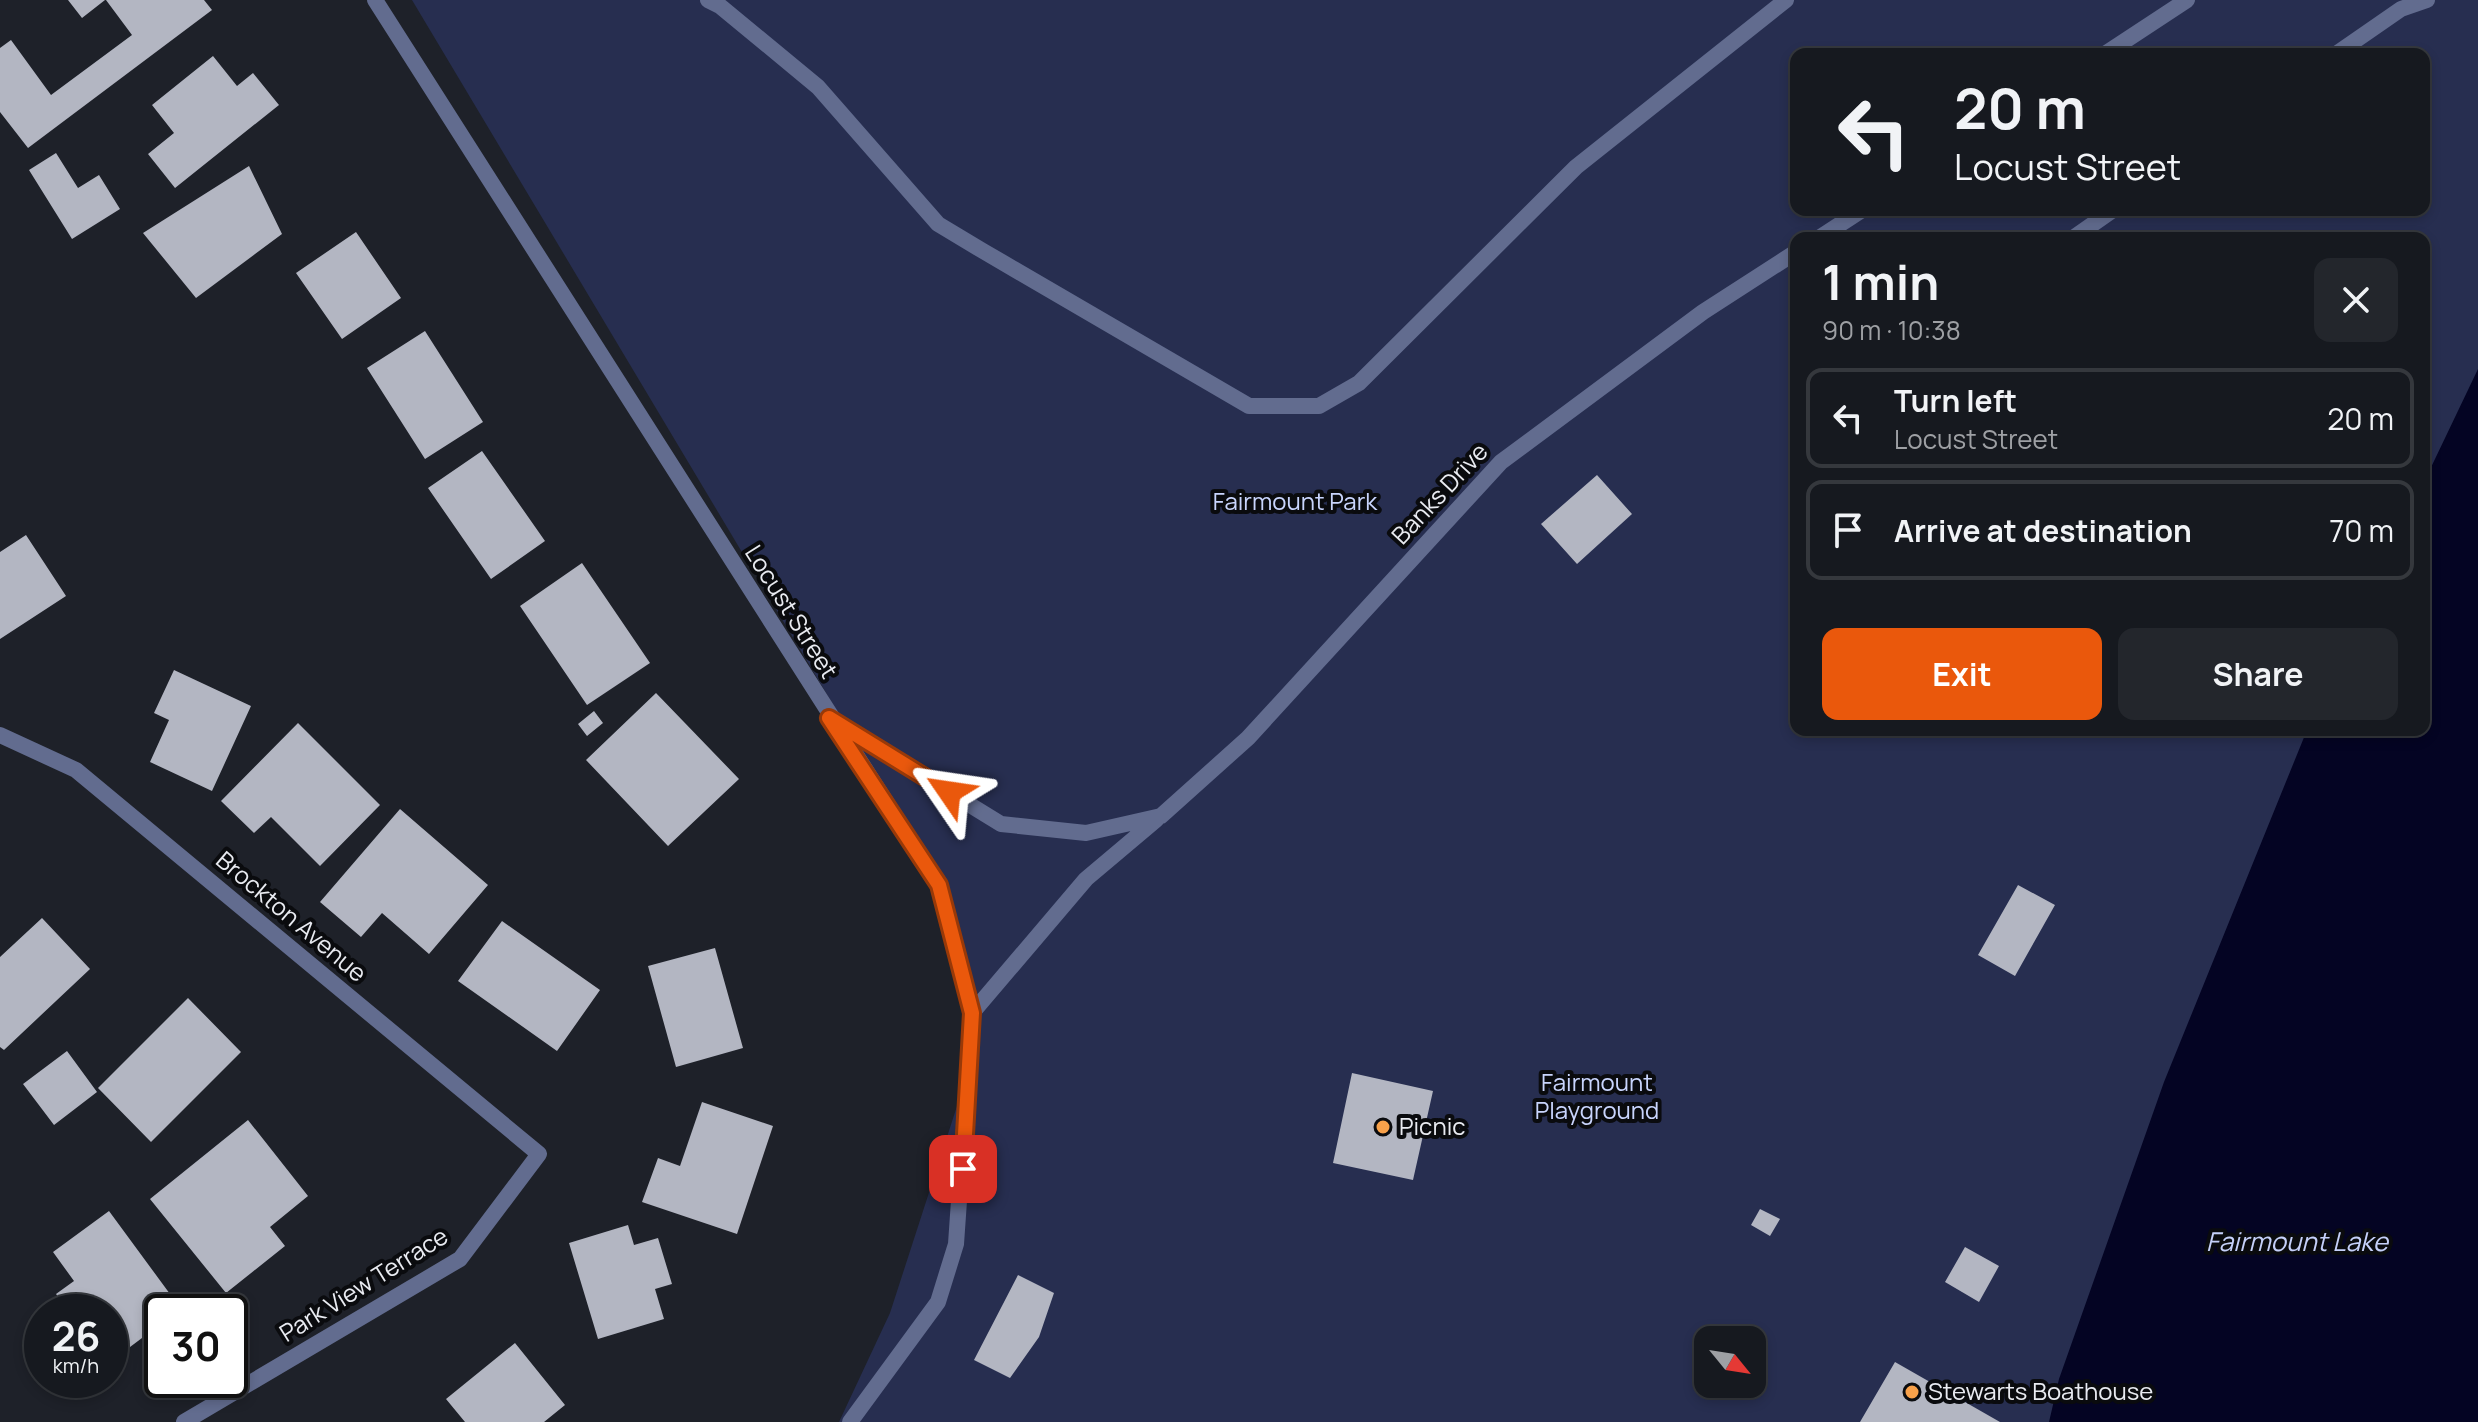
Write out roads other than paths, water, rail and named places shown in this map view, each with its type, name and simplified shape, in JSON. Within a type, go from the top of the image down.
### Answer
[{"type":"street","name":"Locust Street","points":[[375,0],[829,718],[939,885],[972,1013],[956,1244],[938,1302],[850,1422]]},
{"type":"street","points":[[708,0],[720,6],[818,87],[938,224],[1249,406],[1319,406],[1359,383],[1576,167],[1786,0]]},
{"type":"street","points":[[2114,48],[2187,0]]},
{"type":"street","points":[[2345,48],[2401,9],[2427,0]]},
{"type":"street","points":[[1828,232],[1853,216]]},
{"type":"street","points":[[2082,232],[2104,216]]},
{"type":"street","name":"Banks Drive","points":[[972,1013],[1086,879],[1248,738],[1501,462],[1703,312],[1790,256]]},
{"type":"street","name":"Banks Drive","points":[[829,718],[1001,824],[1086,833],[1161,816]]},
{"type":"street","name":"Brockton Avenue","points":[[0,735],[76,770],[539,1154]]},
{"type":"street","name":"Park View Terrace","points":[[184,1422],[460,1259],[539,1154]]},
{"type":"water","name":"Fairmount Lake","points":[[2478,369],[2478,1422],[2049,1422],[2059,1379],[2164,1082],[2305,736],[2430,736],[2430,469]]},
{"type":"place","name":"Picnic","points":[[1383,1127]]},
{"type":"place","name":"Stewarts Boathouse","points":[[1912,1392]]},
{"type":"park label","name":"Fairmount Park","points":[[1295,502]]},
{"type":"park label","name":"Fairmount Playground","points":[[1597,1097]]}]
